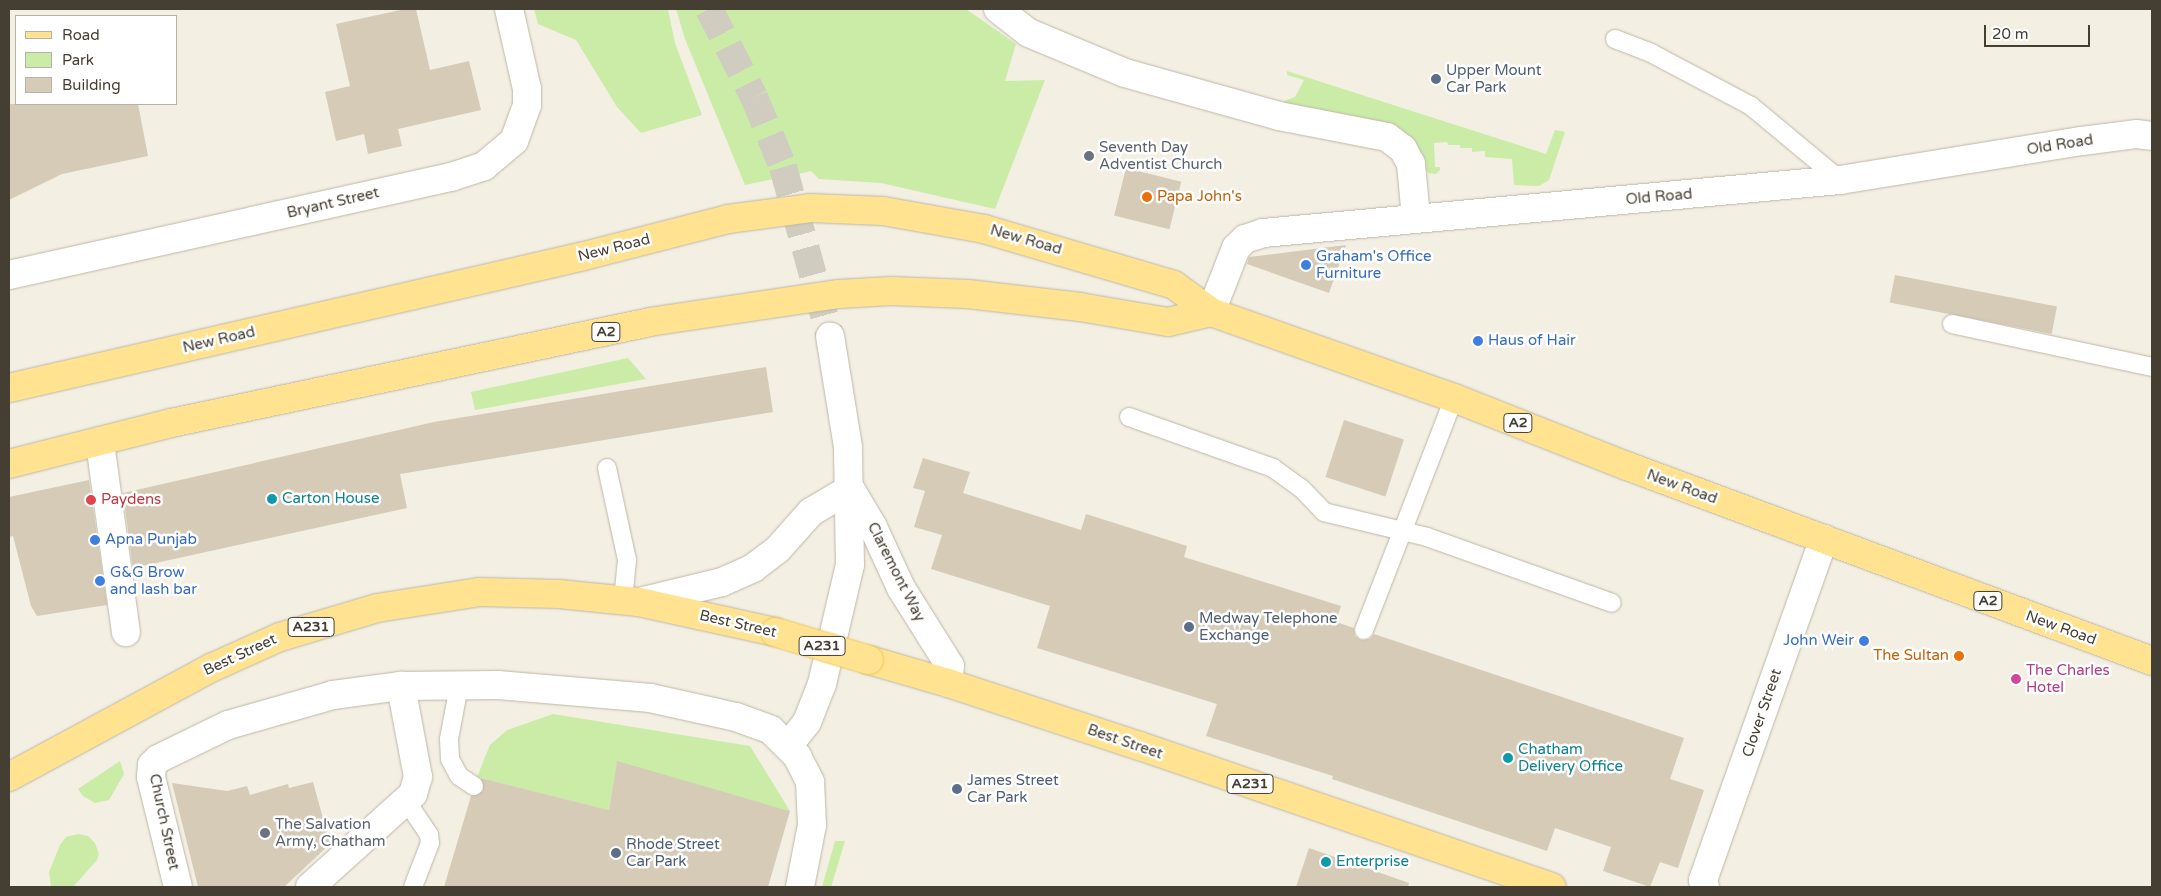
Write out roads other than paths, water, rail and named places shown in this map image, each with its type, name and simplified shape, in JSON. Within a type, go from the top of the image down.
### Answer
[{"type":"main road","name":"New Road","points":[[9,388],[566,260],[728,219],[810,208],[884,211],[984,229],[1174,285],[1211,312],[1454,398],[1824,540],[2152,661]]},
{"type":"main road","name":"A2","points":[[9,464],[171,423],[649,322],[839,294],[891,291],[968,294],[1080,307],[1168,322],[1211,312]]},
{"type":"main road","name":"Best Street","points":[[10,774],[125,712],[271,640],[377,608],[479,592],[631,601],[775,632],[948,683],[1552,887]]},
{"type":"street","name":"Bryant Street","points":[[9,275],[451,177],[484,166],[514,140],[527,106],[527,89],[509,9]]},
{"type":"street","points":[[998,9],[1029,33],[1125,74],[1279,116],[1387,137],[1403,149],[1411,164],[1416,218]]},
{"type":"street","name":"Old Road","points":[[1211,312],[1228,262],[1245,239],[1281,231],[1840,180],[2082,141],[2136,134],[2152,136]]},
{"type":"street","name":"Claremont Way","points":[[830,336],[848,447],[850,489],[873,527],[901,588],[950,666],[948,683]]},
{"type":"street","points":[[100,442],[126,632]]},
{"type":"street","points":[[631,601],[722,582],[753,568],[778,549],[812,512],[850,489]]},
{"type":"street","points":[[788,746],[812,712],[840,617],[850,565],[850,489]]},
{"type":"street","name":"Clover Street","points":[[1705,887],[1703,880],[1824,540]]},
{"type":"street","points":[[310,887],[407,802],[415,789],[418,777],[401,686],[459,686],[540,687],[650,698],[762,725],[788,746],[803,765],[812,791],[809,850],[800,887]]},
{"type":"street","name":"Church Street","points":[[178,887],[151,777],[152,765],[158,759],[200,737],[256,715],[333,695],[401,686]]},
{"type":"lane","points":[[1614,39],[1651,53],[1751,106],[1840,180]]},
{"type":"lane","points":[[1952,324],[2152,367]]},
{"type":"lane","points":[[1364,630],[1454,398]]},
{"type":"lane","points":[[1129,417],[1273,468],[1324,512],[1427,537],[1612,602]]},
{"type":"lane","points":[[607,468],[627,560],[631,601]]},
{"type":"lane","points":[[459,686],[449,739],[450,758],[459,776],[474,786]]},
{"type":"lane","points":[[407,802],[430,835],[430,843],[413,887]]},
{"type":"tunnel","points":[[709,9],[754,97],[783,167],[830,336]]},
{"type":"place","name":"Upper Mount Car Park","points":[[1436,79]]},
{"type":"place","name":"Seventh Day Adventist Church","points":[[1089,156]]},
{"type":"place","name":"Papa John's","points":[[1147,197]]},
{"type":"place","name":"Graham's Office Furniture","points":[[1306,265]]},
{"type":"place","name":"Haus of Hair","points":[[1478,341]]},
{"type":"place","name":"Carton House","points":[[272,499]]},
{"type":"place","name":"Paydens","points":[[91,500]]},
{"type":"place","name":"Apna Punjab","points":[[95,540]]},
{"type":"place","name":"G&G Brow and lash bar","points":[[100,581]]},
{"type":"place","name":"Medway Telephone Exchange","points":[[1189,627]]},
{"type":"place","name":"John Weir","points":[[1864,641]]},
{"type":"place","name":"The Sultan","points":[[1959,656]]},
{"type":"place","name":"The Charles Hotel","points":[[2016,679]]},
{"type":"place","name":"Chatham Delivery Office","points":[[1508,758]]},
{"type":"place","name":"James Street Car Park","points":[[957,789]]},
{"type":"place","name":"The Salvation Army, Chatham","points":[[265,833]]},
{"type":"place","name":"Rhode Street Car Park","points":[[616,853]]},
{"type":"place","name":"Enterprise","points":[[1326,862]]}]
